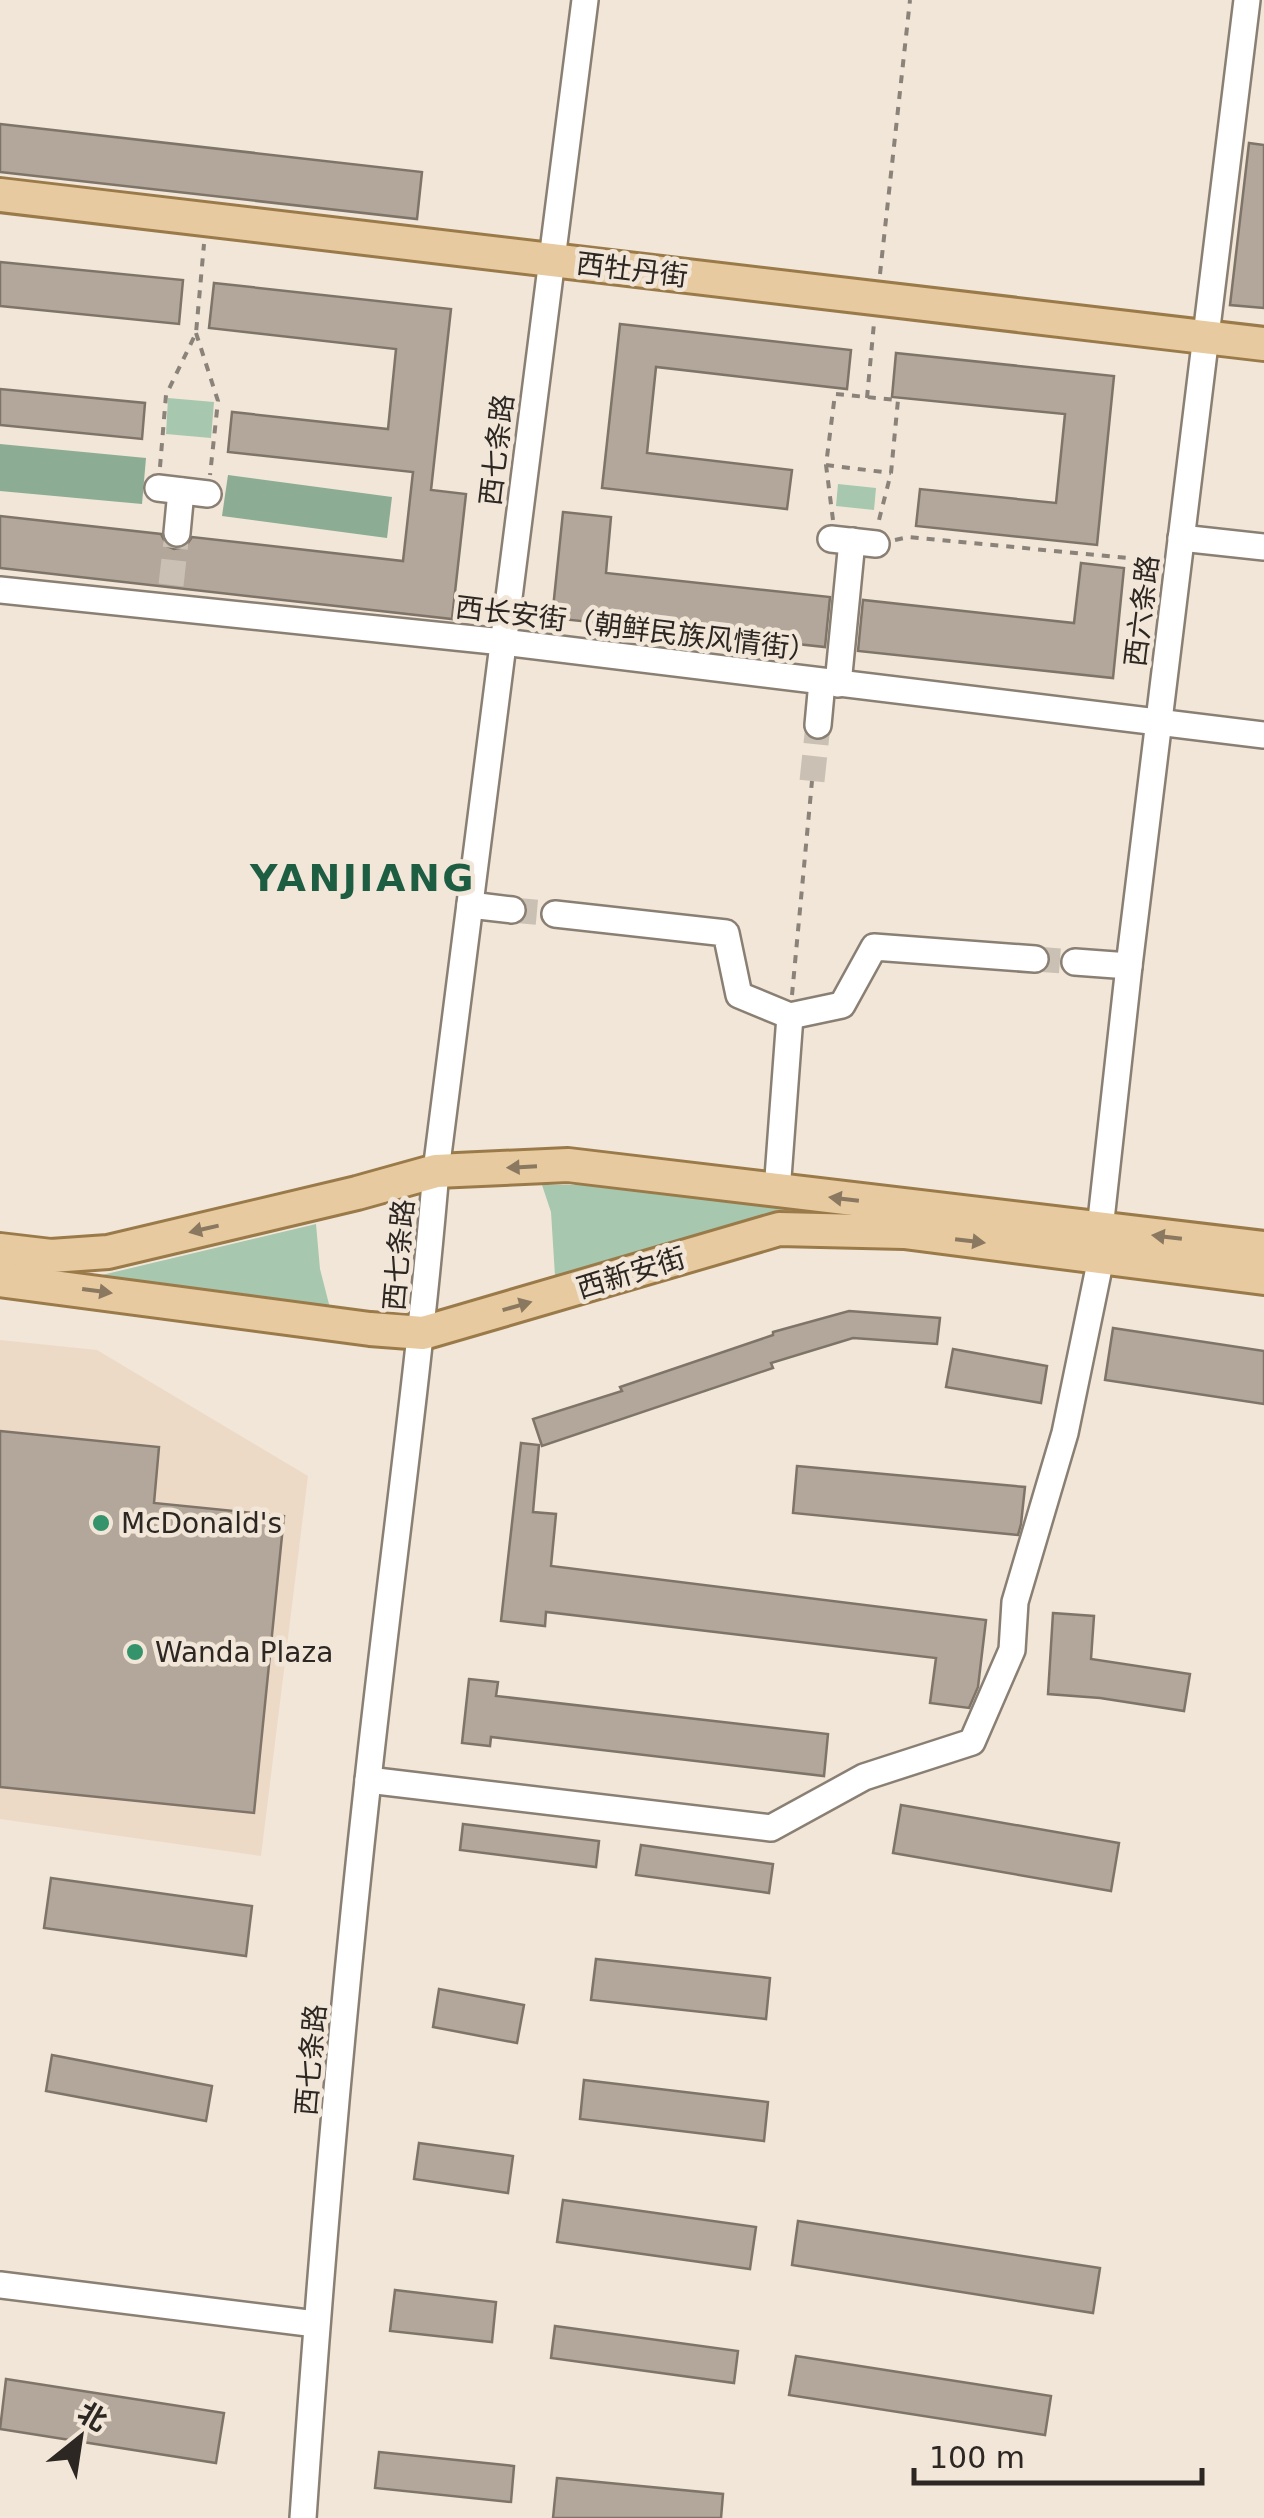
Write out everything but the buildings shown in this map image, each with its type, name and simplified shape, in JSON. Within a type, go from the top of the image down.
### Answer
[{"type":"main road","name":"西牡丹街","points":[[0,195],[1264,344]]},
{"type":"main road","name":"西新安街","points":[[0,1250],[51,1256],[108,1252],[357,1194],[436,1171],[568,1165],[777,1191],[1100,1244],[1264,1278]]},
{"type":"main road","name":"西新安街","points":[[0,1280],[423,1332],[780,1229],[1264,1248]]},
{"type":"street","name":"西七条路","points":[[303,2518],[316,2324],[368,1780],[423,1332],[436,1171],[585,0]]},
{"type":"street","name":"西六条路","points":[[368,1780],[771,1828],[864,1777],[972,1742],[1012,1650],[1016,1602],[1065,1433],[1100,1244],[1129,966],[1247,0]]},
{"type":"street","points":[[177,533],[170,489],[208,494]]},
{"type":"street","points":[[818,725],[830,682],[853,542]]},
{"type":"street","points":[[1180,551],[1264,547]]},
{"type":"street","name":"西长安街（朝鲜民族风情街）","points":[[0,590],[169,596],[503,642],[1264,735]]},
{"type":"street","points":[[470,905],[512,910]]},
{"type":"street","points":[[555,914],[726,933],[739,996],[790,1016],[842,1005],[874,947],[1034,959]]},
{"type":"street","points":[[1075,962],[1129,966]]},
{"type":"street","points":[[777,1191],[790,1016]]},
{"type":"street","points":[[0,2285],[316,2324]]},
{"type":"path","points":[[867,398],[910,0]]},
{"type":"path","points":[[162,449],[166,395],[196,334],[207,220]]},
{"type":"path","points":[[196,334],[218,401],[212,450]]},
{"type":"path","points":[[834,511],[826,465],[835,394],[898,400],[891,473],[879,514]]},
{"type":"path","points":[[826,465],[891,473]]},
{"type":"path","points":[[853,542],[909,537],[1180,551]]},
{"type":"path","points":[[790,1016],[812,781]]},
{"type":"shaded area","name":"Wanda Plaza","points":[[0,1340],[97,1350],[308,1476],[261,1856],[0,1819]]},
{"type":"green space","points":[[168,398],[214,402],[211,438],[166,434]]},
{"type":"green space","points":[[0,444],[146,458],[142,504],[0,491]]},
{"type":"green space","points":[[228,475],[392,497],[387,538],[222,516]]},
{"type":"green space","points":[[838,484],[876,488],[874,510],[836,506]]},
{"type":"green space","points":[[542,1185],[589,1185],[822,1213],[555,1276],[551,1212]]},
{"type":"green space","points":[[316,1224],[320,1269],[330,1308],[81,1280]]},
{"type":"tunnel","points":[[171,585],[177,533]]},
{"type":"tunnel","points":[[812,781],[818,725]]},
{"type":"tunnel","points":[[512,910],[555,914]]},
{"type":"tunnel","points":[[1035,959],[1075,962]]},
{"type":"place","name":"McDonald's","points":[[101,1523]]},
{"type":"place","name":"Wanda Plaza","points":[[135,1652]]},
{"type":"district","name":"YANJIANG","points":[[363,878]]}]
